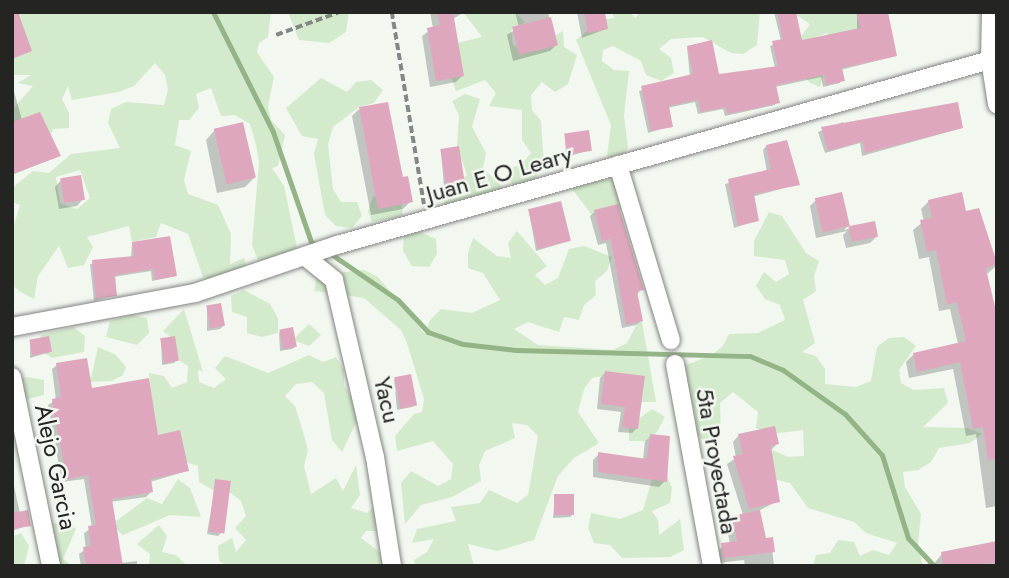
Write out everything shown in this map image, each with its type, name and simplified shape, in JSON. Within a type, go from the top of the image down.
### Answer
[{"type":"street","points":[[991,12],[997,104]]},
{"type":"street","name":"Juan E O Leary","points":[[12,327],[195,293],[337,245],[993,59]]},
{"type":"street","points":[[618,165],[671,340]]},
{"type":"street","name":"Yacu","points":[[311,256],[334,281],[375,457],[392,566]]},
{"type":"street","name":"5ta Proyectada","points":[[675,364],[712,566]]},
{"type":"street","name":"Alejo Garcia","points":[[12,377],[51,566]]},
{"type":"path","points":[[276,36],[340,12]]},
{"type":"path","points":[[392,12],[426,220]]},
{"type":"green space","points":[[12,12],[271,12],[268,37],[259,43],[257,52],[274,77],[268,106],[271,120],[285,135],[278,166],[272,168],[284,186],[300,262],[288,272],[258,260],[252,245],[259,162],[256,145],[250,124],[235,115],[221,116],[211,88],[196,94],[199,108],[189,120],[179,120],[175,145],[191,151],[184,180],[188,194],[218,205],[231,234],[230,264],[244,258],[247,273],[216,284],[203,277],[188,234],[161,223],[156,237],[132,242],[129,226],[87,237],[93,247],[84,265],[68,268],[59,246],[38,276],[34,299],[19,291],[12,284],[12,231],[20,205],[12,202],[12,188],[33,171],[49,173],[71,154],[120,148],[108,123],[111,109],[126,102],[164,105],[168,90],[165,75],[155,63],[134,86],[119,92],[72,100],[68,86],[62,99],[69,113],[69,128],[53,129],[51,135],[12,124],[13,109],[33,86],[18,83],[31,75],[12,75]],"holes":[[[80,170],[90,198],[77,209],[60,203],[56,177]]]},
{"type":"green space","points":[[288,12],[349,12],[346,32],[329,43],[299,40]]},
{"type":"green space","points":[[463,12],[515,12],[525,22],[511,31],[513,45],[526,52],[563,31],[564,47],[577,55],[568,84],[555,92],[542,82],[531,95],[532,110],[541,121],[544,167],[523,193],[511,183],[506,169],[521,165],[531,153],[522,140],[522,110],[489,106],[496,93],[485,80],[456,91],[440,47],[482,37]]},
{"type":"green space","points":[[612,12],[629,12],[636,18],[639,12],[760,12],[757,45],[743,54],[731,53],[703,37],[671,39],[659,49],[671,58],[674,73],[661,81],[646,75],[641,61],[613,46],[603,50],[602,61],[614,70],[629,71],[624,116],[628,147],[621,161],[607,156],[611,125],[576,40],[600,20],[614,18]]},
{"type":"green space","points":[[792,12],[886,12],[851,60],[827,33],[816,37],[823,76],[820,87],[809,82],[794,63],[792,49],[810,24]]},
{"type":"green space","points":[[321,78],[347,92],[356,82],[371,80],[383,90],[374,103],[359,107],[333,127],[328,144],[333,189],[341,202],[357,202],[362,216],[352,228],[336,226],[325,215],[314,154],[318,139],[302,136],[286,108]]},
{"type":"green space","points":[[465,94],[480,99],[472,127],[486,153],[483,168],[504,189],[445,208],[443,193],[467,175],[457,146],[459,115],[452,101]]},
{"type":"green space","points":[[598,180],[613,180],[622,193],[624,209],[592,215],[572,189]]},
{"type":"green space","points":[[388,195],[401,202],[403,216],[372,222],[368,211],[373,196]]},
{"type":"green space","points":[[769,212],[782,216],[806,253],[819,261],[814,276],[816,291],[803,300],[815,343],[802,352],[816,356],[825,369],[825,384],[856,387],[871,381],[877,347],[889,338],[904,337],[916,346],[899,370],[901,383],[914,390],[944,388],[948,403],[923,427],[968,428],[982,434],[970,443],[939,448],[931,462],[918,470],[903,472],[905,487],[921,514],[918,544],[923,566],[813,566],[816,555],[830,553],[838,540],[854,542],[860,556],[873,550],[889,555],[897,543],[866,533],[854,522],[808,508],[790,483],[774,479],[766,466],[773,450],[788,457],[804,456],[803,430],[771,434],[756,428],[758,412],[733,392],[720,403],[721,433],[707,442],[693,433],[696,419],[683,366],[710,356],[722,347],[729,334],[758,333],[785,320],[780,305],[765,299],[756,286],[764,272],[776,282],[789,274],[785,260],[754,256],[754,241]]},
{"type":"green space","points":[[418,231],[436,239],[437,254],[429,267],[412,266],[403,251],[404,236]]},
{"type":"green space","points":[[517,231],[547,266],[535,275],[545,285],[558,278],[569,249],[584,246],[612,257],[607,271],[595,281],[596,295],[584,305],[579,320],[564,317],[559,332],[528,322],[514,329],[538,345],[613,350],[627,343],[641,316],[656,402],[640,402],[608,375],[592,378],[584,389],[578,412],[599,443],[574,458],[558,476],[534,540],[497,551],[468,544],[474,566],[415,566],[414,560],[427,552],[434,539],[412,543],[417,529],[456,521],[451,507],[480,503],[489,490],[517,503],[528,495],[538,436],[527,425],[512,423],[515,438],[485,451],[479,465],[481,481],[452,497],[421,505],[405,524],[401,483],[411,471],[438,486],[451,479],[453,464],[433,441],[397,451],[395,436],[414,414],[422,412],[424,399],[407,343],[401,330],[364,298],[314,291],[317,275],[364,270],[378,277],[425,334],[430,320],[441,309],[472,313],[500,300],[483,273],[468,268],[468,253],[473,238],[497,256],[511,258],[508,243]]},
{"type":"green space","points":[[244,290],[270,304],[278,318],[278,333],[262,337],[247,333],[247,317],[232,312],[231,296]]},
{"type":"green space","points":[[184,309],[203,372],[198,370],[199,382],[214,388],[226,379],[215,368],[225,356],[268,373],[309,355],[323,362],[336,357],[344,370],[344,386],[362,410],[342,452],[332,440],[324,393],[312,382],[296,384],[285,396],[295,406],[308,450],[304,466],[311,494],[336,478],[343,491],[356,465],[360,495],[351,508],[367,513],[373,507],[385,531],[366,531],[361,538],[385,556],[384,566],[227,566],[219,561],[218,546],[232,538],[236,552],[246,540],[235,528],[246,516],[241,501],[228,491],[213,490],[199,482],[198,466],[182,461],[150,434],[154,420],[149,373],[164,376],[172,388],[187,382],[188,366],[174,357],[176,341],[163,331]]},
{"type":"green space","points":[[132,315],[147,318],[149,333],[137,345],[106,337],[110,321]]},
{"type":"green space","points":[[309,324],[321,335],[309,346],[293,340]]},
{"type":"green space","points":[[73,327],[85,336],[84,352],[52,358],[38,349],[41,335]]},
{"type":"green space","points":[[98,347],[116,355],[126,367],[123,375],[112,381],[90,382]]},
{"type":"green space","points":[[28,377],[44,380],[44,395],[28,399],[12,395],[14,380]]},
{"type":"green space","points":[[652,409],[665,417],[657,432],[645,441],[629,441],[629,426]]},
{"type":"green space","points":[[666,474],[672,488],[670,503],[652,511],[658,520],[659,535],[680,519],[684,550],[670,557],[622,558],[610,545],[594,543],[588,528],[591,513],[620,519],[643,510],[652,479]]},
{"type":"green space","points":[[178,479],[190,488],[201,517],[170,515],[123,535],[111,525],[147,498],[162,504]]},
{"type":"green space","points":[[63,521],[76,529],[63,559],[72,566],[44,566],[48,525]]},
{"type":"green space","points":[[159,525],[167,536],[162,552],[176,555],[187,566],[149,566],[150,554],[137,544]]},
{"type":"green space","points":[[21,533],[29,546],[24,566],[12,566],[12,537]]},
{"type":"building","points":[[12,12],[18,12],[32,51],[12,59]]},
{"type":"building","points":[[437,12],[453,12],[464,76],[436,81],[427,28],[440,25]]},
{"type":"building","points":[[584,12],[605,12],[608,29],[588,33]]},
{"type":"building","points":[[777,12],[796,12],[802,40],[860,28],[856,12],[888,12],[897,56],[842,68],[845,81],[826,85],[824,75],[776,85],[780,103],[727,114],[726,107],[701,112],[698,100],[669,106],[673,127],[651,131],[641,86],[693,74],[687,46],[712,40],[719,74],[778,66],[772,41],[783,39]]},
{"type":"building","points":[[551,17],[558,45],[519,55],[512,27]]},
{"type":"building","points":[[388,102],[403,177],[408,176],[413,202],[378,209],[359,107]]},
{"type":"building","points":[[958,102],[963,128],[865,153],[863,141],[828,151],[821,127]]},
{"type":"building","points":[[40,112],[61,156],[12,174],[12,122]]},
{"type":"building","points":[[243,122],[256,178],[227,184],[214,129]]},
{"type":"building","points":[[589,130],[592,151],[567,154],[564,133]]},
{"type":"building","points":[[787,140],[800,185],[754,194],[759,221],[738,226],[728,179],[771,169],[766,145]]},
{"type":"building","points":[[459,146],[465,183],[446,186],[440,149]]},
{"type":"building","points":[[81,175],[85,200],[64,203],[60,178]]},
{"type":"building","points":[[842,192],[850,226],[823,232],[815,198]]},
{"type":"building","points":[[962,192],[966,211],[979,208],[997,263],[986,269],[997,315],[997,459],[988,460],[983,427],[973,429],[960,362],[917,372],[913,353],[966,341],[957,302],[947,305],[936,250],[927,252],[920,220],[932,218],[928,200]]},
{"type":"building","points":[[561,201],[571,241],[538,249],[528,209]]},
{"type":"building","points":[[618,204],[644,290],[637,291],[643,321],[626,325],[611,239],[602,241],[594,210]]},
{"type":"building","points":[[875,221],[878,237],[852,242],[848,226]]},
{"type":"building","points":[[170,236],[177,276],[155,280],[153,269],[115,275],[117,296],[96,299],[92,260],[134,256],[132,242]]},
{"type":"building","points":[[221,303],[225,326],[210,328],[206,306]]},
{"type":"building","points":[[293,327],[297,347],[283,349],[279,330]]},
{"type":"building","points":[[49,336],[52,352],[32,356],[29,340]]},
{"type":"building","points":[[175,336],[179,361],[164,363],[160,338]]},
{"type":"building","points":[[87,358],[92,388],[149,378],[158,435],[180,430],[189,471],[151,479],[153,492],[112,499],[123,566],[86,566],[83,547],[91,546],[88,526],[96,525],[88,475],[67,479],[55,419],[52,399],[61,397],[56,363]]},
{"type":"building","points":[[605,371],[645,376],[638,429],[622,427],[625,407],[601,404]]},
{"type":"building","points":[[411,374],[417,405],[400,409],[394,377]]},
{"type":"building","points":[[775,426],[779,444],[771,446],[780,502],[749,509],[733,456],[743,454],[738,434]]},
{"type":"building","points":[[650,434],[670,436],[667,482],[598,472],[598,452],[647,459]]},
{"type":"building","points":[[215,479],[231,481],[224,534],[209,532]]},
{"type":"building","points":[[554,494],[574,494],[574,515],[554,515]]},
{"type":"building","points":[[28,510],[31,526],[12,529],[12,513]]},
{"type":"building","points":[[760,510],[766,538],[773,537],[775,552],[723,558],[721,543],[737,541],[732,516]]},
{"type":"building","points":[[997,541],[997,563],[943,566],[941,552]]},
{"type":"waterway","points":[[213,12],[273,132],[311,242],[320,247]]},
{"type":"waterway","points":[[328,252],[398,300],[428,332],[463,344],[516,350],[750,356],[783,370],[845,414],[882,455],[908,538],[934,566]]}]
